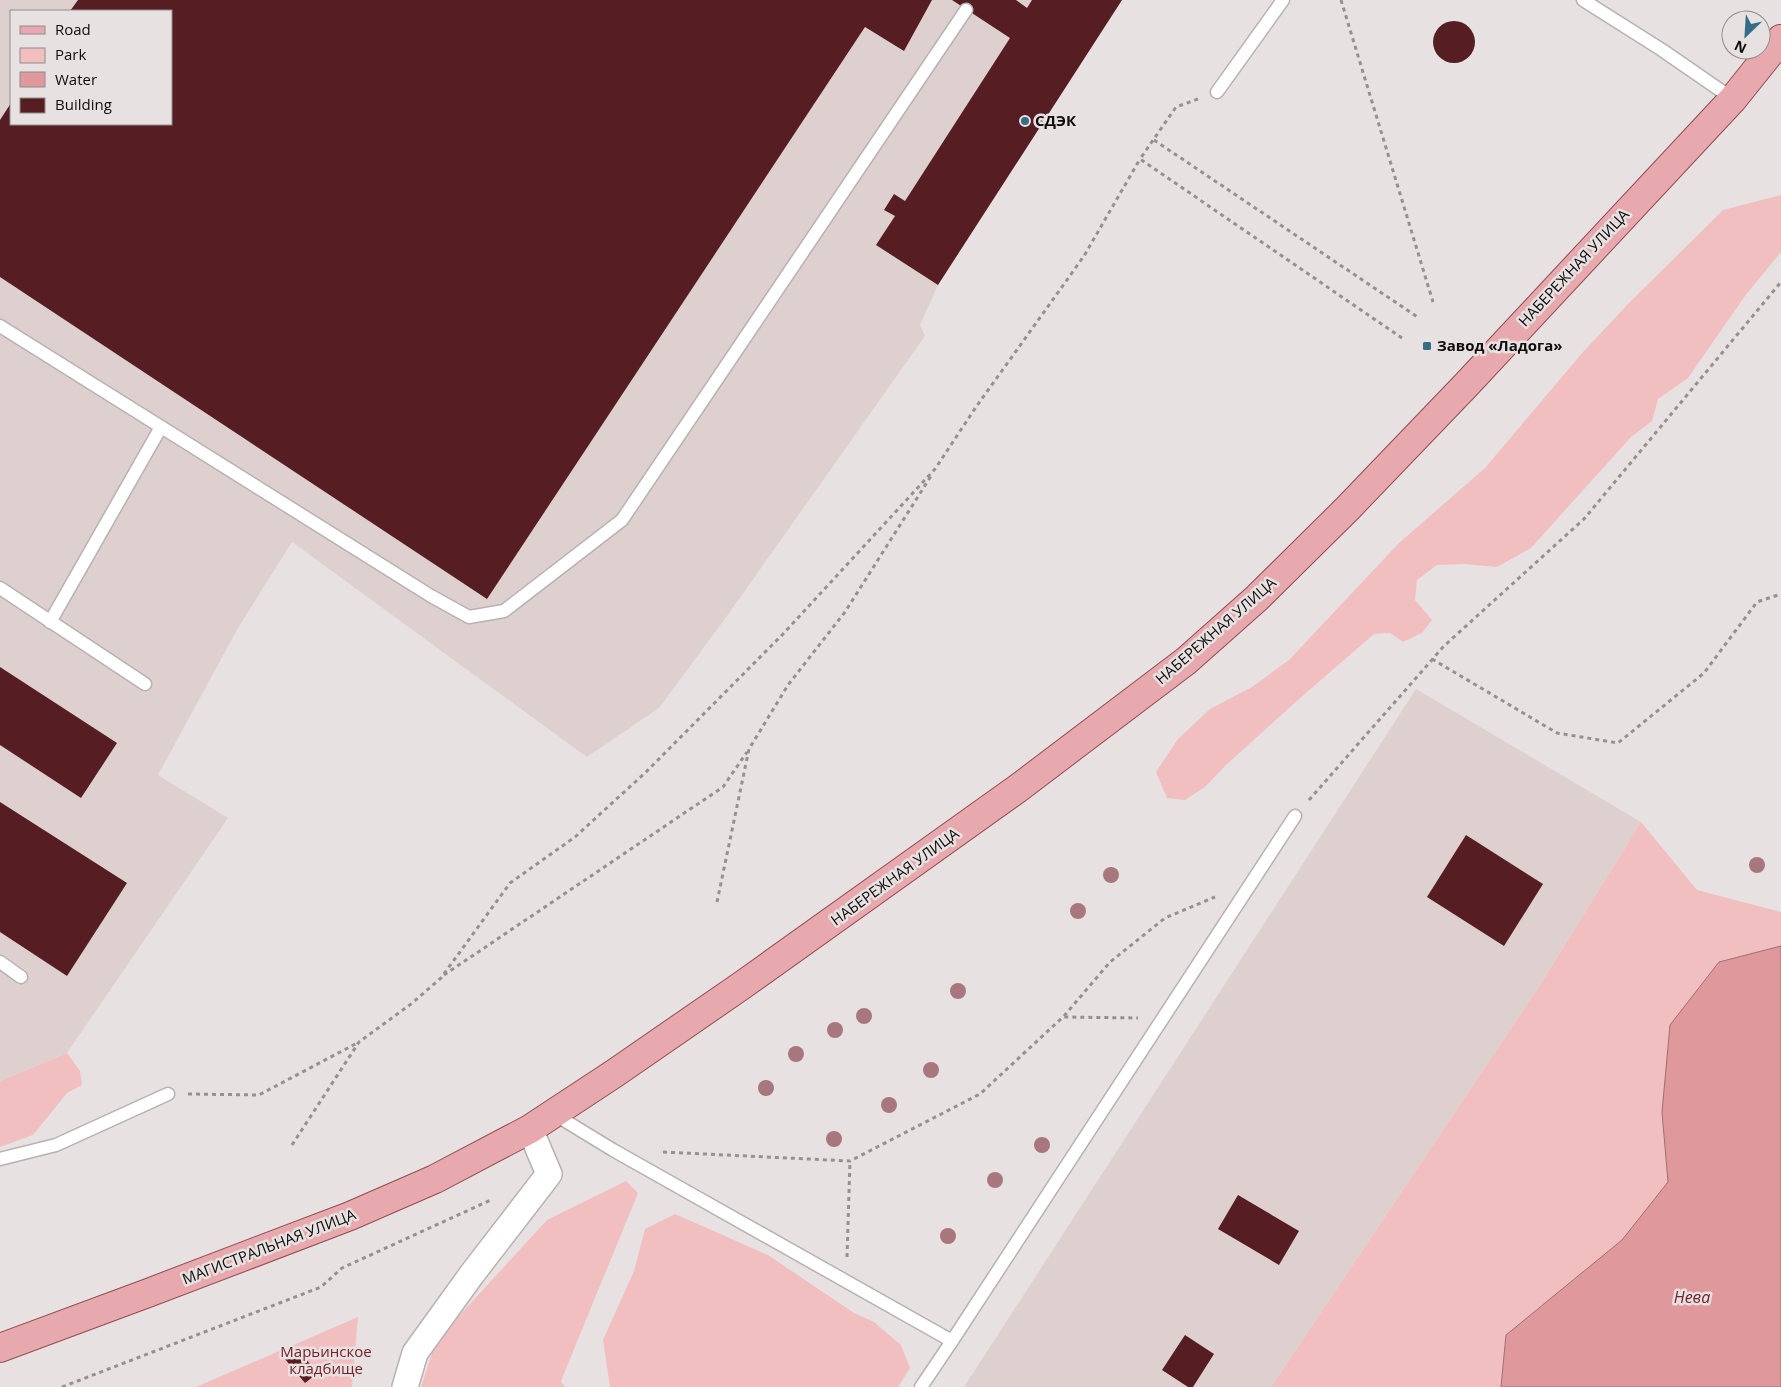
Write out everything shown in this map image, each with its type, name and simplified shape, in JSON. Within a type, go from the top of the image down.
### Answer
[{"type":"main road","name":"НАБЕРЕЖНАЯ УЛИЦА","points":[[530,1129],[741,986],[1009,795],[1186,662],[1257,598],[1348,508],[1467,384],[1733,99],[1781,40]]},
{"type":"main road","name":"МАГИСТРАЛЬНАЯ УЛИЦА","points":[[0,1348],[350,1216],[435,1179],[530,1129]]},
{"type":"street","points":[[405,1387],[415,1352],[549,1174],[530,1129]]},
{"type":"lane","points":[[1217,92],[1283,0]]},
{"type":"lane","points":[[1583,0],[1662,50],[1733,99]]},
{"type":"lane","points":[[0,326],[432,596],[469,617],[504,612],[622,520],[966,10]]},
{"type":"lane","points":[[50,622],[161,427]]},
{"type":"lane","points":[[0,588],[145,684]]},
{"type":"lane","points":[[921,1387],[1295,816]]},
{"type":"lane","points":[[0,962],[21,977]]},
{"type":"lane","points":[[0,1159],[56,1145],[168,1094]]},
{"type":"lane","points":[[554,1114],[952,1342]]},
{"type":"path","points":[[1341,0],[1433,302]]},
{"type":"path","points":[[168,1094],[259,1095],[359,1042],[411,1004],[441,978],[723,787],[749,749],[788,685],[845,612],[935,468],[1084,256],[1140,160],[1176,107],[1217,92]]},
{"type":"path","points":[[1154,140],[1420,318]]},
{"type":"path","points":[[1140,160],[1402,338]]},
{"type":"path","points":[[1295,816],[1444,646],[1584,519],[1781,282]]},
{"type":"path","points":[[441,978],[510,883],[575,837],[646,772],[784,633],[935,468]]},
{"type":"path","points":[[1432,659],[1557,733],[1618,743],[1704,673],[1757,602],[1781,594]]},
{"type":"path","points":[[717,902],[749,749]]},
{"type":"path","points":[[662,1152],[850,1161],[980,1094],[1063,1016],[1110,962],[1165,918],[1252,882]]},
{"type":"path","points":[[1063,1016],[1163,1018]]},
{"type":"path","points":[[292,1145],[359,1042]]},
{"type":"path","points":[[846,1281],[850,1161]]},
{"type":"path","points":[[62,1387],[320,1288],[342,1268],[495,1198]]},
{"type":"shaded area","points":[[0,0],[1122,0],[938,285],[920,325],[925,336],[727,616],[659,708],[587,757],[292,542],[238,628],[158,775],[228,818],[67,1053],[0,1081]]},
{"type":"shaded area","points":[[1416,689],[1641,822],[1540,985],[1271,1387],[964,1387]]},
{"type":"green space","points":[[1781,195],[1781,252],[1745,296],[1688,378],[1658,399],[1652,421],[1631,437],[1531,548],[1497,567],[1465,564],[1437,565],[1417,580],[1415,600],[1432,620],[1422,633],[1403,642],[1390,633],[1374,634],[1226,765],[1205,787],[1185,800],[1167,798],[1156,772],[1178,739],[1210,709],[1252,687],[1289,660],[1399,543],[1485,468],[1583,352],[1628,304],[1723,210]]},
{"type":"green space","points":[[1641,822],[1697,890],[1781,912],[1781,946],[1719,962],[1662,1112],[1668,1182],[1622,1240],[1506,1335],[1501,1387],[1271,1387],[1540,985]]},
{"type":"green space","points":[[67,1053],[80,1071],[82,1085],[67,1093],[33,1135],[0,1147],[0,1081]]},
{"type":"green space","points":[[626,1181],[638,1193],[561,1381],[565,1387],[421,1387],[436,1341],[547,1220]]},
{"type":"green space","points":[[675,1214],[768,1255],[854,1313],[874,1322],[901,1345],[910,1368],[898,1387],[610,1387],[603,1340],[634,1271],[645,1229]]},
{"type":"green space","name":"Марьинское кладбище","points":[[358,1317],[352,1387],[196,1387]]},
{"type":"water","name":"Нева","points":[[1781,946],[1781,1387],[1501,1387],[1506,1335],[1622,1240],[1668,1182],[1662,1112],[1670,1025],[1719,962]]},
{"type":"building","points":[[78,0],[932,0],[904,51],[865,27],[487,599],[0,277],[0,120],[10,105],[10,125],[172,125],[172,10],[71,10]]},
{"type":"building","points":[[952,0],[1016,0],[1027,8],[1032,0],[1122,0],[938,285],[876,245],[895,216],[884,210],[894,194],[905,201],[1010,38]]},
{"type":"building","points":[[1458,21],[1466,24],[1472,30],[1475,42],[1472,54],[1466,60],[1450,63],[1442,60],[1436,54],[1433,38],[1436,30],[1442,24]]},
{"type":"building","points":[[0,667],[117,743],[81,798],[0,745]]},
{"type":"building","points":[[0,802],[127,883],[67,976],[0,932]]},
{"type":"building","points":[[1466,835],[1543,884],[1504,946],[1427,897]]},
{"type":"building","points":[[1238,1195],[1299,1231],[1279,1265],[1218,1229]]},
{"type":"building","points":[[1185,1335],[1214,1354],[1193,1387],[1188,1387],[1162,1370]]},
{"type":"building","points":[[297,1349],[318,1373],[305,1383],[285,1359]]},
{"type":"place","name":"СДЭК","points":[[1025,121]]},
{"type":"place","name":"Завод «Ладога»","points":[[1427,346]]}]
